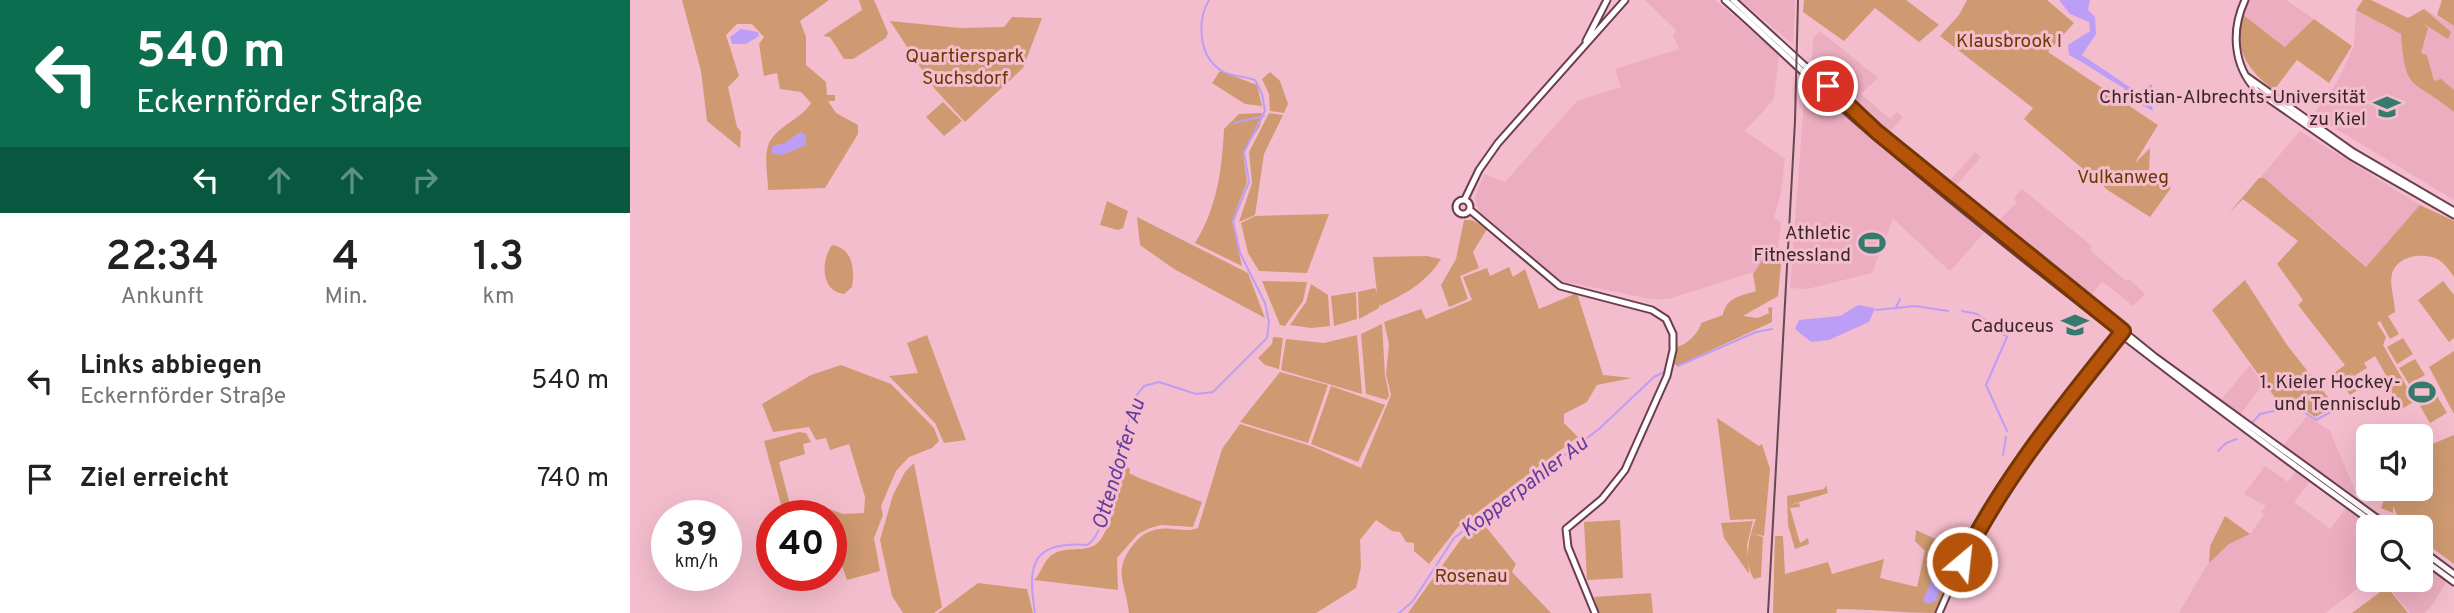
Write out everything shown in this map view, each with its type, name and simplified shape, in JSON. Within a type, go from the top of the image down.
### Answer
[{"type":"street","points":[[1581,50],[1607,0]]},
{"type":"street","points":[[1468,212],[1470,189],[1498,143],[1625,0]]},
{"type":"street","points":[[1725,0],[1863,126],[2009,241]]},
{"type":"street","points":[[1733,0],[1877,132],[2009,241],[2120,331],[2365,515]]},
{"type":"street","points":[[2245,0],[2238,15],[2235,38],[2246,75],[2256,90],[2302,125],[2385,177],[2454,213]]},
{"type":"street","points":[[1467,200],[1458,202],[1456,207],[1460,213],[1468,212],[1478,218],[1560,286],[1624,301],[1663,316],[1671,327],[1674,341],[1669,368],[1620,478],[1602,499],[1566,529],[1568,547],[1595,613]]},
{"type":"street","points":[[1939,613],[1970,545],[1994,503],[2120,331]]},
{"type":"street","points":[[2354,506],[2369,515]]},
{"type":"street","points":[[2433,559],[2454,574]]},
{"type":"street","points":[[2433,567],[2454,582]]},
{"type":"shaded area","points":[[1645,0],[1715,0],[1779,54],[1774,99],[1745,131],[1785,159],[1781,193],[1774,218],[1781,222],[1776,265],[1668,299],[1651,299],[1561,281],[1478,210],[1475,197],[1484,174],[1505,182],[1577,101],[1621,87],[1615,69],[1679,49],[1673,35],[1676,30]]},
{"type":"shaded area","points":[[1740,0],[1795,0],[1793,44]]},
{"type":"shaded area","points":[[2059,0],[2090,0],[2088,10],[2095,17],[2096,34],[2082,55],[2137,92],[2152,84],[2152,90],[2157,89],[2151,100],[2153,111],[2127,97],[2124,88],[2069,55],[2068,45],[2090,31],[2089,22],[2070,14]]},
{"type":"shaded area","name":"Christian-Albrechts-Universität zu Kiel","points":[[2250,0],[2286,0],[2314,19],[2286,47],[2242,14]]},
{"type":"shaded area","name":"Christian-Albrechts-Universität zu Kiel","points":[[2424,9],[2454,26],[2454,200],[2313,115],[2337,82],[2354,46],[2356,10],[2401,34],[2415,14]]},
{"type":"shaded area","points":[[741,29],[758,32],[759,36],[746,44],[732,44],[730,37]]},
{"type":"shaded area","points":[[1820,31],[1878,78],[1861,94],[1890,119],[1897,112],[1903,117],[1887,135],[1812,63],[1813,39]]},
{"type":"shaded area","points":[[1802,77],[1984,233],[1950,271],[1893,219],[1872,273],[1807,289],[1790,288],[1803,114]]},
{"type":"shaded area","name":"Christian-Albrechts-Universität zu Kiel","points":[[2300,131],[2420,205],[2367,267],[2317,223],[2260,211],[2242,199]]},
{"type":"shaded area","points":[[800,132],[806,135],[806,145],[782,155],[772,154],[772,146],[785,143]]},
{"type":"shaded area","points":[[1975,152],[1981,157],[1953,189],[1947,184]]},
{"type":"shaded area","points":[[2022,189],[2092,246],[2090,250],[2126,281],[2129,279],[2145,294],[2133,306],[2102,281],[2088,300],[1996,223],[2016,203],[2014,198]]},
{"type":"shaded area","points":[[1858,305],[1875,308],[1869,322],[1829,340],[1811,342],[1795,329],[1799,320],[1840,316]]},
{"type":"shaded area","points":[[2250,365],[2263,384],[2240,415],[2220,401]]},
{"type":"shaded area","points":[[2307,416],[2330,431],[2356,493],[2354,496],[2282,447]]},
{"type":"shaded area","points":[[2265,466],[2288,482],[2296,471],[2310,481],[2294,502],[2330,529],[2346,508],[2356,515],[2356,590],[2325,613],[2179,613],[2207,565],[2229,544],[2250,534],[2264,515],[2261,512],[2266,506],[2244,494]]},
{"type":"shaded area","points":[[1942,557],[1947,558],[1947,568],[1936,601],[1927,604],[1923,600]]},
{"type":"shaded area","points":[[2433,571],[2447,581],[2430,608],[2424,613],[2410,613],[2393,592],[2433,592]]},
{"type":"green space","points":[[682,0],[829,0],[800,21],[806,37],[806,65],[826,82],[827,95],[835,95],[835,101],[828,101],[836,113],[858,125],[858,134],[825,188],[768,190],[766,156],[771,139],[811,103],[801,92],[780,89],[777,73],[764,76],[759,44],[764,37],[752,24],[737,24],[726,35],[739,76],[728,87],[737,127],[741,132],[740,148],[707,121],[701,71]]},
{"type":"green space","points":[[859,0],[874,0],[888,33],[886,38],[853,59],[844,59],[830,37],[823,36],[862,10]]},
{"type":"green space","points":[[1804,0],[1906,0],[1939,25],[1919,42],[1875,8],[1844,41],[1803,12]]},
{"type":"green space","points":[[1967,0],[2047,0],[2074,23],[2048,52],[2158,125],[2136,161],[2140,164],[2137,161],[2150,148],[2149,172],[2171,188],[2150,217],[2109,191],[2024,119],[2033,108],[1940,36],[1959,15]]},
{"type":"green space","points":[[2363,0],[2371,0],[2408,18],[2424,9],[2451,32],[2448,39],[2424,24],[2428,28],[2421,53],[2427,55],[2434,81],[2441,79],[2454,90],[2454,112],[2409,77],[2405,67],[2401,34],[2356,10]]},
{"type":"green space","points":[[2442,0],[2454,0],[2454,26],[2437,15]]},
{"type":"green space","points":[[2242,14],[2285,47],[2314,19],[2352,46],[2329,83],[2297,60],[2274,90],[2257,75],[2244,57],[2239,37]]},
{"type":"green space","name":"Quartierspark Suchsdorf","points":[[1012,17],[1042,18],[1023,68],[965,122],[934,88],[890,21],[960,28],[1004,27]]},
{"type":"green space","points":[[1220,71],[1257,85],[1262,106],[1245,104],[1212,83]]},
{"type":"green space","points":[[1270,72],[1280,81],[1288,104],[1284,113],[1270,111],[1269,94],[1262,79]]},
{"type":"green space","points":[[943,102],[962,121],[944,136],[926,117]]},
{"type":"green space","points":[[1262,113],[1260,126],[1243,152],[1247,182],[1232,221],[1242,266],[1195,243],[1209,216],[1217,188],[1224,129],[1239,114]]},
{"type":"green space","points":[[1269,113],[1283,115],[1264,154],[1255,215],[1239,222],[1252,183],[1249,152]]},
{"type":"green space","points":[[2259,178],[2264,178],[2366,267],[2420,205],[2454,221],[2454,277],[2439,260],[2426,256],[2405,259],[2392,274],[2395,312],[2388,316],[2399,334],[2390,339],[2380,321],[2377,323],[2386,337],[2383,345],[2415,401],[2398,411],[2387,377],[2375,356],[2364,363],[2367,368],[2354,376],[2350,372],[2361,388],[2350,395],[2334,373],[2345,365],[2298,305],[2303,300],[2277,264],[2298,241],[2243,199],[2229,213]]},
{"type":"green space","points":[[1107,201],[1128,211],[1123,228],[1118,230],[1100,225]]},
{"type":"green space","points":[[1329,214],[1307,273],[1259,271],[1248,253],[1241,223],[1255,216]]},
{"type":"green space","points":[[1137,217],[1248,273],[1265,318],[1174,269],[1140,245]]},
{"type":"green space","points":[[1464,220],[1472,220],[1487,229],[1473,252],[1479,268],[1460,276],[1468,299],[1449,307],[1441,285],[1456,259]]},
{"type":"green space","points":[[832,245],[844,250],[851,261],[852,287],[844,294],[830,287],[825,274],[826,259]]},
{"type":"green space","points":[[1782,253],[1778,296],[1743,316],[1758,318],[1769,313],[1768,308],[1772,307],[1772,322],[1677,366],[1673,363],[1675,347],[1683,345],[1691,338],[1701,323],[1723,315],[1731,301],[1756,291],[1753,274],[1764,258]]},
{"type":"green space","points":[[1427,256],[1441,259],[1422,281],[1389,302],[1380,306],[1379,303],[1379,308],[1359,319],[1358,292],[1375,288],[1377,293],[1373,257]]},
{"type":"green space","points":[[1509,267],[1513,277],[1525,269],[1539,309],[1577,293],[1603,375],[1632,378],[1597,385],[1587,402],[1564,414],[1564,423],[1578,437],[1458,527],[1429,564],[1414,551],[1414,543],[1406,542],[1400,532],[1392,531],[1376,520],[1360,540],[1361,567],[1356,588],[1316,613],[1129,613],[1122,578],[1127,554],[1138,539],[1152,531],[1198,528],[1222,449],[1240,424],[1311,446],[1361,468],[1391,395],[1386,374],[1389,344],[1384,322],[1421,309],[1426,319],[1472,300],[1463,277],[1487,268],[1490,276]]},
{"type":"green space","points":[[2245,280],[2287,345],[2335,406],[2315,417],[2295,403],[2281,406],[2212,310]]},
{"type":"green space","points":[[1262,281],[1307,282],[1303,301],[1285,326],[1280,325]]},
{"type":"green space","points":[[2443,281],[2454,295],[2454,338],[2449,342],[2418,300]]},
{"type":"green space","points":[[1311,284],[1328,295],[1330,326],[1311,328],[1290,325],[1306,302]]},
{"type":"green space","points":[[1356,292],[1357,319],[1334,326],[1331,296]]},
{"type":"green space","points":[[1382,324],[1389,395],[1387,400],[1366,394],[1361,334]]},
{"type":"green space","points":[[927,335],[966,440],[944,443],[935,423],[889,376],[918,373],[907,343]]},
{"type":"green space","points":[[1357,335],[1362,394],[1281,370],[1286,339],[1324,343]]},
{"type":"green space","points":[[1273,337],[1283,338],[1279,369],[1265,365],[1258,358],[1272,344]]},
{"type":"green space","points":[[2403,338],[2413,354],[2397,364],[2387,347]]},
{"type":"green space","points":[[2454,351],[2454,414],[2429,367]]},
{"type":"green space","points":[[2415,359],[2425,375],[2409,384],[2399,368]]},
{"type":"green space","points":[[841,365],[891,384],[934,428],[939,441],[932,448],[909,457],[896,471],[881,506],[883,515],[874,538],[880,571],[847,580],[847,514],[864,513],[865,497],[849,444],[830,450],[826,438],[816,440],[809,427],[773,432],[762,404],[811,375]]},
{"type":"green space","points":[[1280,372],[1328,385],[1308,443],[1240,422]]},
{"type":"green space","points":[[1331,386],[1385,405],[1358,462],[1311,444]]},
{"type":"green space","points":[[2437,396],[2447,413],[2430,423],[2420,406]]},
{"type":"green space","points":[[1717,418],[1759,446],[1762,444],[1770,469],[1764,536],[1751,533],[1756,519],[1730,520]]},
{"type":"green space","points":[[799,432],[806,433],[811,442],[803,444],[805,454],[779,462],[789,500],[780,500],[764,441]]},
{"type":"green space","points":[[2454,435],[2454,564],[2433,549],[2433,515],[2397,515],[2393,506],[2393,513],[2381,508],[2384,501],[2433,501],[2433,444]]},
{"type":"green space","points":[[914,463],[942,607],[934,613],[903,613],[892,596],[880,540],[893,495],[905,472]]},
{"type":"green space","points":[[1124,464],[1130,469],[1129,473],[1139,478],[1202,502],[1193,527],[1161,525],[1138,534],[1117,558],[1118,590],[1034,580],[1046,561],[1057,552],[1088,548],[1099,541],[1109,522]]},
{"type":"green space","points":[[1826,485],[1828,493],[1790,505],[1799,503],[1800,507],[1790,508],[1800,543],[1808,538],[1809,544],[1795,549],[1788,525],[1787,496],[1824,489]]},
{"type":"green space","points":[[2225,516],[2250,534],[2229,544],[2209,563],[2210,546]]},
{"type":"green space","points":[[1620,520],[1623,578],[1587,580],[1584,522]]},
{"type":"green space","points":[[1753,521],[1747,545],[1749,574],[1724,538],[1721,523]]},
{"type":"green space","name":"Rosenau","points":[[1482,522],[1516,564],[1512,572],[1551,613],[1408,613],[1462,538]]},
{"type":"green space","points":[[1916,530],[1959,550],[1962,555],[1936,613],[1837,609],[1836,613],[1773,613],[1775,536],[1783,536],[1785,574],[1828,562],[1832,574],[1884,559],[1880,578],[1917,587],[1925,551],[1915,541]]},
{"type":"green space","points":[[1751,533],[1763,537],[1761,577],[1754,579],[1748,557]]},
{"type":"green space","points":[[978,583],[1027,589],[1033,613],[938,613]]},
{"type":"green space","points":[[2380,592],[2391,592],[2408,613],[2352,613]]},
{"type":"green space","points":[[1651,593],[1653,613],[1599,613],[1594,597]]},
{"type":"waterway","name":"Ottendorfer Au","points":[[1035,613],[1032,581],[1037,559],[1055,547],[1087,545],[1103,522],[1116,478],[1133,400],[1144,386],[1159,382],[1196,394],[1213,392],[1267,338],[1269,322],[1265,303],[1240,253],[1233,221],[1249,182],[1244,152],[1265,111],[1262,94],[1255,80],[1226,73],[1208,57],[1202,28],[1209,0]]},
{"type":"waterway","points":[[1235,123],[1264,116]]},
{"type":"waterway","name":"Kopperpahler Au","points":[[1896,307],[1900,299]]},
{"type":"waterway","name":"Kopperpahler Au","points":[[1876,310],[1915,306],[1948,311]]},
{"type":"waterway","name":"Kopperpahler Au","points":[[1962,311],[1977,314],[2007,337],[1986,385],[2007,431]]},
{"type":"waterway","name":"Kopperpahler Au","points":[[1678,366],[1756,332],[1772,329]]},
{"type":"waterway","name":"Kopperpahler Au","points":[[1399,613],[1413,601],[1454,538],[1599,429],[1654,377],[1664,372]]},
{"type":"waterway","points":[[2252,423],[2260,414],[2295,406],[2316,420],[2349,402]]},
{"type":"waterway","name":"Kopperpahler Au","points":[[2003,455],[2006,437]]},
{"type":"waterway","points":[[2218,451],[2226,443],[2237,439]]},
{"type":"railway","points":[[1768,613],[1795,121],[1798,0]]},
{"type":"place","name":"Christian-Albrechts-Universität zu Kiel","points":[[2387,107]]},
{"type":"place","name":"Athletic Fitnessland","points":[[1872,243]]},
{"type":"place","name":"Caduceus","points":[[2075,325]]},
{"type":"place","name":"1. Kieler Hockey- und Tennisclub","points":[[2422,392]]},
{"type":"route","points":[[1828,86],[1877,132],[2123,331],[2097,360],[2007,482],[1962,562]]},
{"type":"park label","name":"Klausbrook I","points":[[2009,40]]},
{"type":"park label","name":"Vulkanweg","points":[[2123,176]]}]
